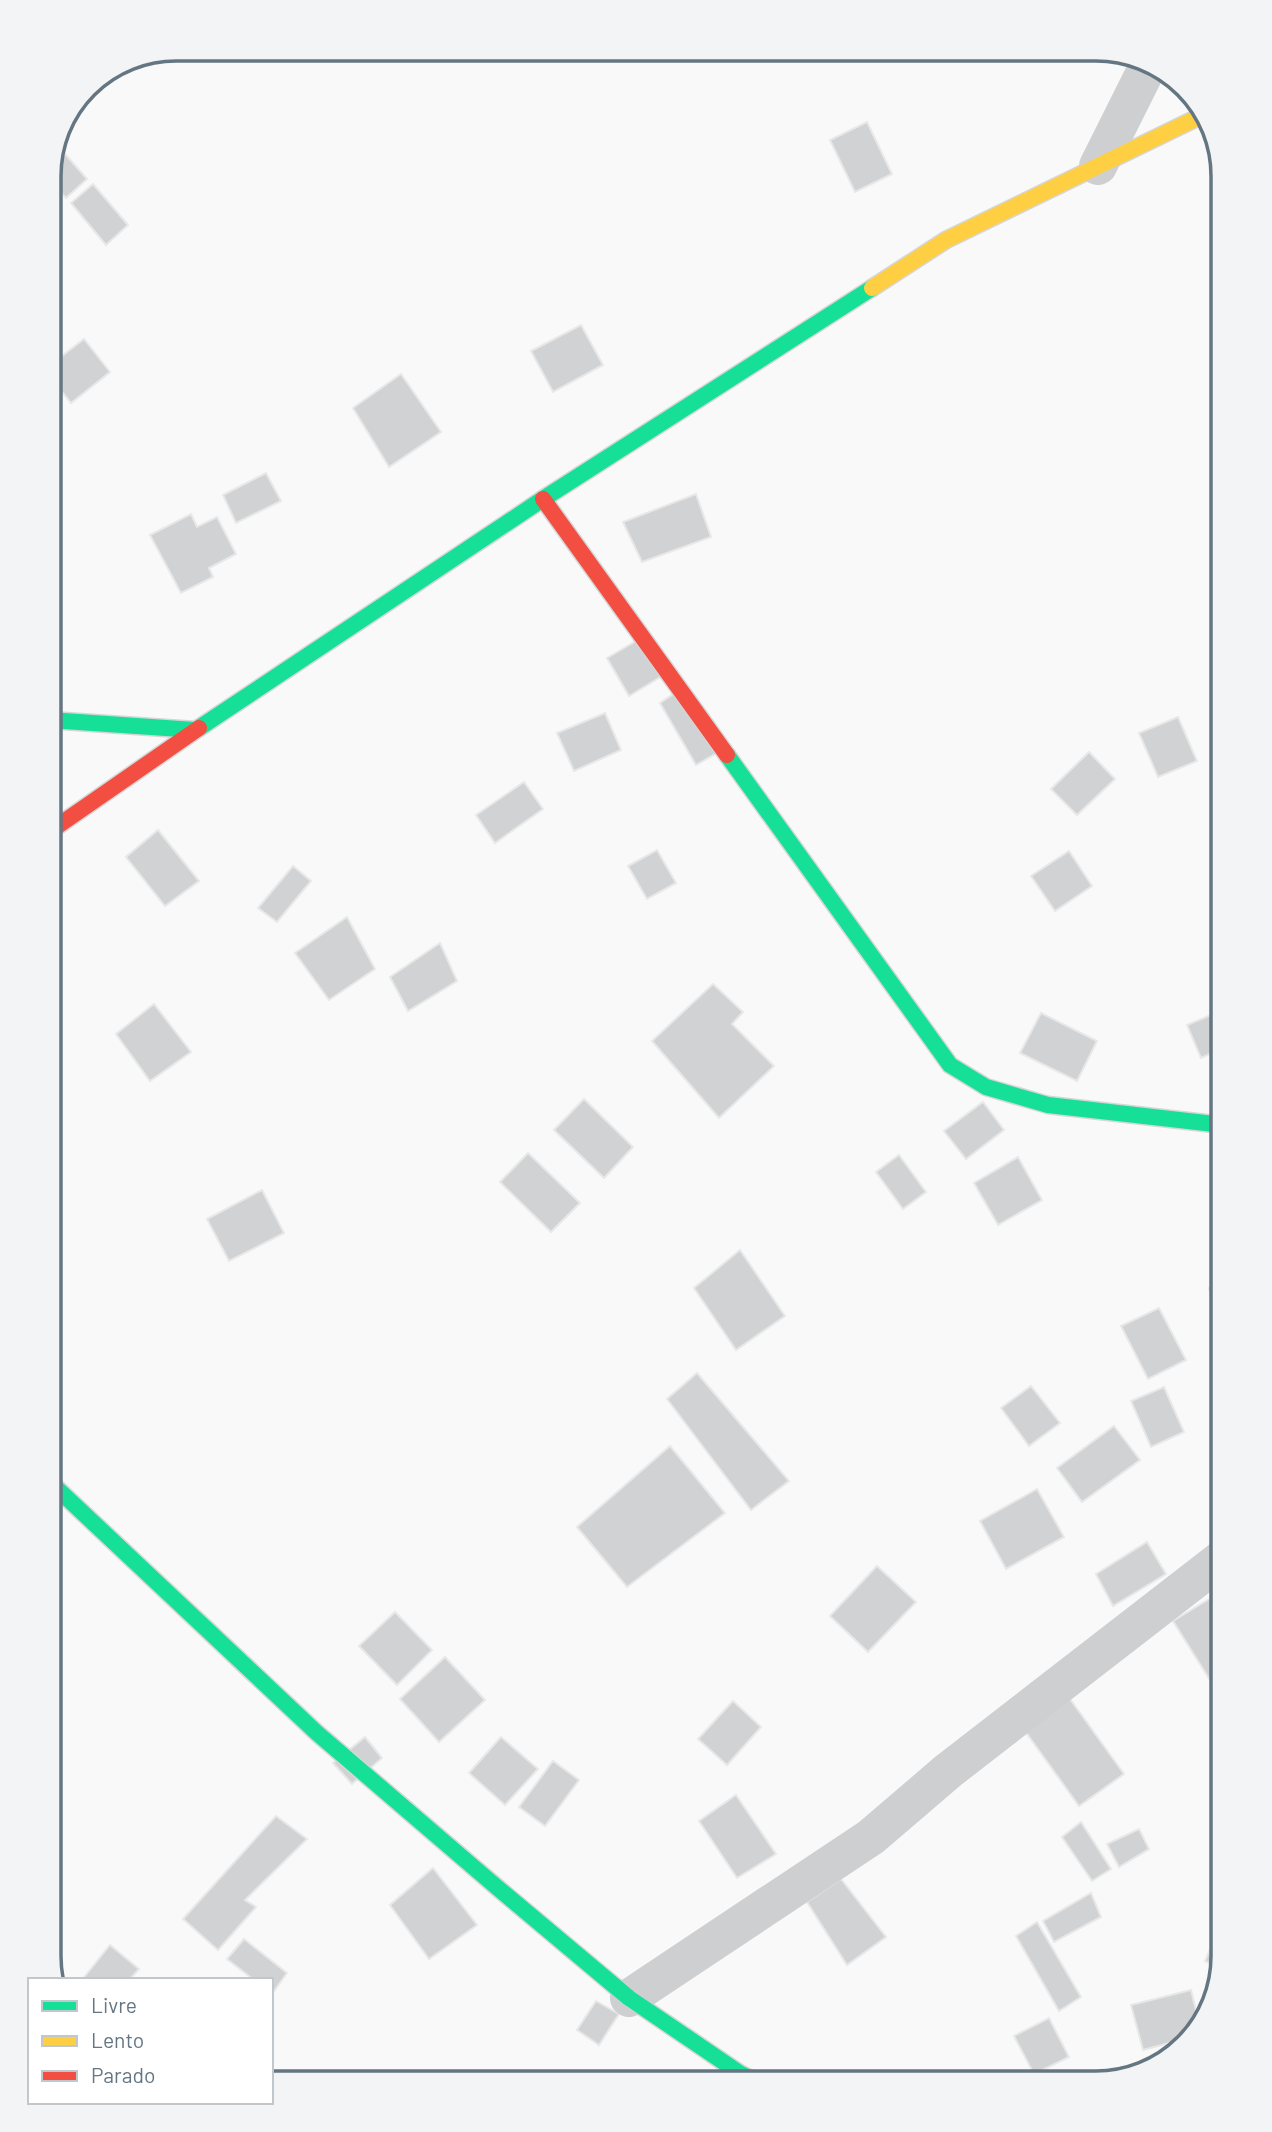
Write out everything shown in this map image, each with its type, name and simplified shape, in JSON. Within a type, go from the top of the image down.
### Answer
[{"type":"street","points":[[1098,166],[1145,72]]},
{"type":"street","points":[[61,824],[195,730],[543,499],[946,240],[1195,119]]},
{"type":"street","points":[[543,499],[950,1065],[986,1087],[1048,1105],[1211,1124]]},
{"type":"street","points":[[61,721],[195,730]]},
{"type":"street","points":[[61,1492],[317,1733],[629,1998],[737,2071]]},
{"type":"street","points":[[629,1998],[871,1837],[948,1771],[1211,1567]]},
{"type":"building","points":[[867,122],[892,174],[855,192],[830,140]]},
{"type":"building","points":[[65,154],[87,179],[66,198],[61,192]]},
{"type":"building","points":[[93,184],[128,225],[106,245],[71,203]]},
{"type":"building","points":[[581,325],[603,365],[553,392],[531,351]]},
{"type":"building","points":[[84,339],[110,372],[71,403],[61,390],[61,357]]},
{"type":"building","points":[[401,374],[441,432],[389,467],[353,408]]},
{"type":"building","points":[[266,473],[281,501],[236,523],[223,495]]},
{"type":"building","points":[[696,494],[711,537],[642,562],[623,522]]},
{"type":"building","points":[[191,514],[197,527],[217,517],[236,554],[209,568],[213,577],[181,593],[150,535]]},
{"type":"building","points":[[636,641],[662,676],[629,696],[607,658]]},
{"type":"building","points":[[687,685],[729,746],[696,765],[660,703]]},
{"type":"building","points":[[605,713],[621,750],[574,771],[557,733]]},
{"type":"building","points":[[1178,717],[1197,761],[1158,777],[1139,733]]},
{"type":"building","points":[[1089,752],[1115,779],[1077,815],[1051,789]]},
{"type":"building","points":[[524,782],[543,809],[495,843],[476,815]]},
{"type":"building","points":[[158,830],[199,881],[165,906],[126,857]]},
{"type":"building","points":[[657,850],[676,883],[647,899],[628,866]]},
{"type":"building","points":[[1069,851],[1092,886],[1055,911],[1031,876]]},
{"type":"building","points":[[293,866],[311,881],[277,922],[258,908]]},
{"type":"building","points":[[347,917],[375,969],[329,1000],[295,953]]},
{"type":"building","points":[[440,943],[457,981],[408,1011],[390,977]]},
{"type":"building","points":[[713,984],[743,1012],[732,1024],[774,1066],[719,1118],[652,1041]]},
{"type":"building","points":[[154,1004],[191,1052],[150,1081],[116,1034]]},
{"type":"building","points":[[1041,1013],[1097,1041],[1077,1081],[1020,1053]]},
{"type":"building","points":[[1211,1015],[1211,1053],[1201,1058],[1187,1025]]},
{"type":"building","points":[[584,1099],[633,1147],[604,1178],[554,1130]]},
{"type":"building","points":[[983,1102],[1004,1130],[966,1159],[944,1131]]},
{"type":"building","points":[[528,1153],[580,1203],[551,1232],[500,1182]]},
{"type":"building","points":[[899,1155],[926,1192],[903,1209],[876,1172]]},
{"type":"building","points":[[1018,1157],[1042,1200],[998,1225],[974,1183]]},
{"type":"building","points":[[262,1190],[284,1233],[229,1261],[207,1219]]},
{"type":"building","points":[[740,1250],[785,1316],[736,1350],[694,1288]]},
{"type":"building","points":[[1159,1308],[1186,1360],[1148,1379],[1121,1326]]},
{"type":"building","points":[[697,1373],[789,1481],[751,1510],[667,1399]]},
{"type":"building","points":[[1031,1386],[1060,1423],[1029,1446],[1001,1408]]},
{"type":"building","points":[[1164,1387],[1184,1432],[1151,1447],[1131,1401]]},
{"type":"building","points":[[1114,1426],[1140,1460],[1082,1502],[1057,1468]]},
{"type":"building","points":[[670,1446],[725,1513],[627,1587],[577,1527]]},
{"type":"building","points":[[1037,1489],[1064,1537],[1006,1569],[980,1521]]},
{"type":"building","points":[[1147,1542],[1166,1574],[1113,1606],[1096,1574]]},
{"type":"building","points":[[877,1566],[916,1602],[868,1652],[830,1616]]},
{"type":"building","points":[[1211,1598],[1211,1682],[1173,1621]]},
{"type":"building","points":[[395,1612],[432,1650],[397,1685],[359,1646]]},
{"type":"building","points":[[445,1657],[485,1700],[439,1742],[400,1699]]},
{"type":"building","points":[[1070,1699],[1124,1774],[1079,1806],[1025,1731]]},
{"type":"building","points":[[733,1701],[761,1727],[727,1765],[698,1739]]},
{"type":"building","points":[[365,1737],[382,1758],[352,1784],[333,1763]]},
{"type":"building","points":[[501,1737],[538,1769],[505,1805],[469,1773]]},
{"type":"building","points":[[553,1761],[579,1780],[545,1826],[519,1807]]},
{"type":"building","points":[[736,1795],[776,1854],[737,1878],[699,1821]]},
{"type":"building","points":[[276,1816],[307,1839],[245,1900],[256,1907],[218,1950],[183,1919]]},
{"type":"building","points":[[1081,1822],[1111,1869],[1092,1881],[1062,1837]]},
{"type":"building","points":[[1139,1829],[1149,1849],[1119,1867],[1107,1844]]},
{"type":"building","points":[[433,1868],[477,1925],[429,1959],[390,1905]]},
{"type":"building","points":[[841,1879],[886,1937],[847,1965],[807,1902]]},
{"type":"building","points":[[1091,1893],[1101,1917],[1054,1942],[1043,1921]]},
{"type":"building","points":[[1037,1922],[1081,1997],[1059,2011],[1016,1936]]},
{"type":"building","points":[[244,1939],[287,1973],[273,1993],[273,1978],[251,1978],[227,1959]]},
{"type":"building","points":[[110,1945],[139,1969],[131,1978],[84,1978]]},
{"type":"building","points":[[1211,1947],[1210,1964],[1205,1961]]},
{"type":"building","points":[[1191,1990],[1196,2011],[1187,2026],[1171,2042],[1143,2050],[1131,2005]]},
{"type":"building","points":[[596,2001],[619,2014],[599,2045],[577,2030]]},
{"type":"building","points":[[1049,2018],[1069,2057],[1040,2071],[1032,2071],[1014,2036]]},
{"type":"traffic: fast","points":[[199,728],[543,499],[872,288]]},
{"type":"traffic: fast","points":[[61,721],[195,730]]},
{"type":"traffic: fast","points":[[727,755],[950,1065],[986,1087],[1048,1105],[1211,1124]]},
{"type":"traffic: fast","points":[[61,1492],[317,1733],[499,1889],[629,1998],[737,2071]]},
{"type":"traffic: slow","points":[[872,288],[946,240],[1195,119]]},
{"type":"traffic: jam","points":[[543,499],[727,755]]},
{"type":"traffic: jam","points":[[61,824],[199,728]]}]
